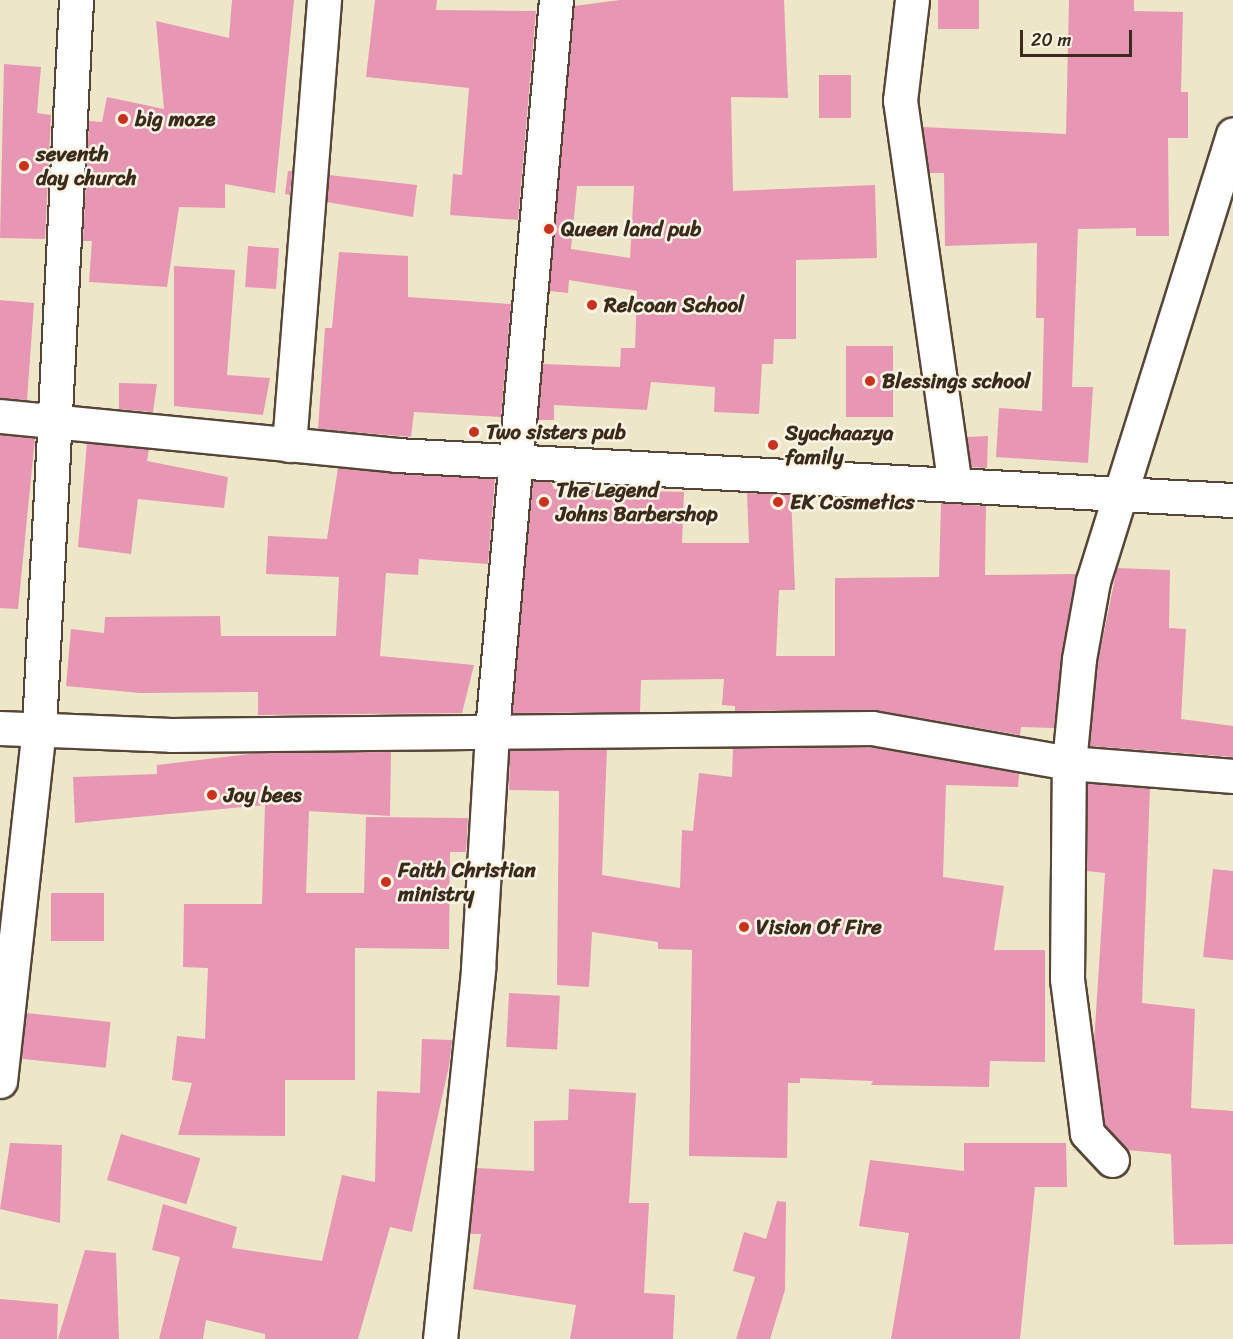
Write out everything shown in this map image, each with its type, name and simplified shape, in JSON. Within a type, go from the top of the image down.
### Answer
[{"type":"street","points":[[0,1081],[39,728],[76,0]]},
{"type":"street","points":[[289,445],[324,0]]},
{"type":"street","points":[[440,1339],[478,969],[492,731],[520,460],[556,0]]},
{"type":"street","points":[[912,0],[900,100],[954,481]]},
{"type":"street","points":[[1112,1160],[1096,1148],[1087,1133],[1073,1048],[1067,979],[1069,763],[1093,581],[1233,134]]},
{"type":"street","points":[[0,416],[55,419],[289,445],[520,460],[1120,490],[1233,500]]},
{"type":"street","points":[[0,728],[171,735],[872,728],[1069,763],[1233,776]]},
{"type":"building","points":[[232,0],[294,0],[275,193],[225,184],[225,208],[179,207],[167,287],[89,282],[92,241],[83,241],[89,121],[102,122],[107,97],[164,109],[156,21],[229,38]]},
{"type":"building","points":[[375,0],[437,0],[436,10],[536,11],[518,220],[450,215],[453,174],[462,175],[469,88],[366,77]]},
{"type":"building","points":[[620,0],[784,0],[788,98],[731,97],[733,191],[875,185],[877,258],[796,260],[796,339],[774,339],[773,364],[762,364],[759,414],[714,412],[715,387],[651,382],[647,410],[554,405],[554,420],[538,420],[543,364],[620,367],[621,348],[635,348],[637,291],[569,280],[568,293],[549,291],[574,6]],"holes":[[[577,186],[634,186],[630,258],[571,249]]]},
{"type":"building","points":[[938,0],[979,0],[979,29],[938,29]]},
{"type":"building","points":[[1069,0],[1134,0],[1134,11],[1183,12],[1181,92],[1188,92],[1188,138],[1168,138],[1169,236],[1136,236],[1136,228],[1078,229],[1072,387],[1093,387],[1088,463],[996,457],[999,408],[1042,411],[1044,318],[1036,318],[1037,243],[945,246],[944,173],[929,173],[923,127],[1066,134]]},
{"type":"building","points":[[4,64],[41,67],[37,113],[51,115],[45,239],[0,238]]},
{"type":"building","points":[[819,75],[851,75],[851,118],[819,118]]},
{"type":"building","points":[[288,171],[292,171],[290,195],[285,194]]},
{"type":"building","points":[[329,175],[417,185],[413,217],[327,202]]},
{"type":"building","points":[[248,246],[279,248],[276,289],[245,287]]},
{"type":"building","points":[[339,252],[408,256],[408,297],[511,304],[501,417],[414,412],[411,437],[318,429],[325,328],[332,328]]},
{"type":"building","points":[[174,266],[235,270],[227,375],[270,378],[263,415],[174,406]]},
{"type":"building","points":[[0,300],[34,303],[27,400],[0,398]]},
{"type":"building","name":"Blessings school","points":[[846,346],[893,346],[893,417],[846,417]]},
{"type":"building","points":[[119,383],[157,384],[153,412],[119,409]]},
{"type":"building","points":[[0,435],[35,438],[18,609],[0,608]]},
{"type":"building","points":[[988,436],[987,468],[971,467],[967,437]]},
{"type":"building","points":[[87,443],[149,449],[147,461],[228,477],[224,508],[138,499],[131,554],[78,547]]},
{"type":"building","points":[[338,468],[495,479],[488,564],[419,559],[418,575],[386,573],[380,656],[474,665],[462,713],[258,715],[258,692],[140,693],[66,686],[71,629],[104,633],[105,617],[220,616],[221,636],[336,636],[339,577],[266,574],[268,536],[327,539]]},
{"type":"building","points":[[533,481],[551,482],[554,489],[684,492],[682,543],[749,543],[747,493],[791,495],[795,590],[779,590],[776,656],[835,656],[835,578],[939,577],[941,503],[986,506],[985,575],[1076,574],[1054,728],[1021,727],[1020,735],[875,710],[735,711],[735,706],[722,705],[724,679],[641,680],[640,712],[512,713]]},
{"type":"building","points":[[1117,568],[1170,570],[1169,628],[1186,629],[1181,719],[1233,726],[1233,757],[1089,746],[1098,662]]},
{"type":"building","points":[[870,747],[1019,773],[1018,787],[946,785],[943,877],[1004,886],[994,950],[1045,950],[1045,1062],[990,1061],[989,1087],[871,1085],[873,1081],[800,1078],[800,1083],[788,1083],[787,1158],[689,1156],[692,950],[658,949],[658,942],[592,932],[589,987],[557,985],[559,791],[509,790],[510,750],[607,749],[602,875],[680,888],[682,830],[693,831],[699,773],[732,777],[733,748]]},
{"type":"building","points":[[391,752],[390,816],[309,811],[306,893],[364,893],[366,817],[468,818],[466,852],[450,852],[449,949],[355,948],[355,1080],[285,1080],[285,1136],[178,1135],[192,1083],[172,1080],[177,1036],[205,1039],[208,968],[183,967],[184,904],[262,904],[265,805],[75,823],[73,777],[157,774],[157,765],[258,753]]},
{"type":"building","points":[[1088,783],[1150,788],[1142,1003],[1195,1009],[1191,1108],[1233,1111],[1233,1244],[1174,1245],[1171,1154],[1127,1150],[1105,1125],[1094,1043],[1105,873],[1087,871]]},
{"type":"building","points":[[1213,869],[1233,871],[1233,960],[1203,957]]},
{"type":"building","points":[[51,893],[104,893],[104,941],[51,941]]},
{"type":"building","points":[[509,993],[560,996],[557,1050],[506,1047]]},
{"type":"building","points":[[26,1013],[111,1022],[106,1068],[21,1059]]},
{"type":"building","points":[[422,1039],[452,1040],[449,1066],[412,1232],[390,1227],[358,1339],[265,1339],[265,1334],[206,1320],[203,1339],[159,1339],[180,1257],[152,1250],[163,1204],[237,1227],[232,1248],[322,1261],[342,1175],[375,1182],[377,1091],[420,1093]]},
{"type":"building","points":[[569,1089],[636,1093],[629,1203],[649,1203],[644,1293],[675,1295],[673,1339],[570,1339],[576,1305],[473,1289],[481,1234],[470,1234],[476,1168],[534,1171],[534,1121],[568,1120]]},
{"type":"building","points":[[121,1134],[200,1158],[186,1204],[107,1180]]},
{"type":"building","points":[[10,1143],[62,1145],[60,1223],[0,1209]]},
{"type":"building","points":[[964,1143],[1066,1143],[1067,1187],[1035,1187],[1020,1339],[891,1339],[909,1233],[859,1226],[870,1160],[964,1171]]},
{"type":"building","points":[[777,1201],[786,1202],[785,1290],[770,1339],[736,1339],[755,1277],[733,1271],[744,1232],[766,1239]]},
{"type":"building","points":[[85,1250],[116,1253],[119,1339],[58,1339]]},
{"type":"building","points":[[0,1299],[58,1304],[57,1339],[0,1339]]},
{"type":"place","name":"big moze","points":[[123,119]]},
{"type":"place","name":"seventh day church","points":[[24,166]]},
{"type":"place","name":"Queen land pub","points":[[549,229]]},
{"type":"place","name":"Relcoan School","points":[[592,305]]},
{"type":"place","name":"Blessings school","points":[[870,381]]},
{"type":"place","name":"Two sisters pub","points":[[474,432]]},
{"type":"place","name":"Syachaazya family","points":[[773,445]]},
{"type":"place","name":"The Legend Johns Barbershop","points":[[544,502]]},
{"type":"place","name":"EK Cosmetics","points":[[778,502]]},
{"type":"place","name":"Joy bees","points":[[212,795]]},
{"type":"place","name":"Faith Christian ministry","points":[[386,882]]},
{"type":"place","name":"Vision Of Fire","points":[[744,927]]}]
